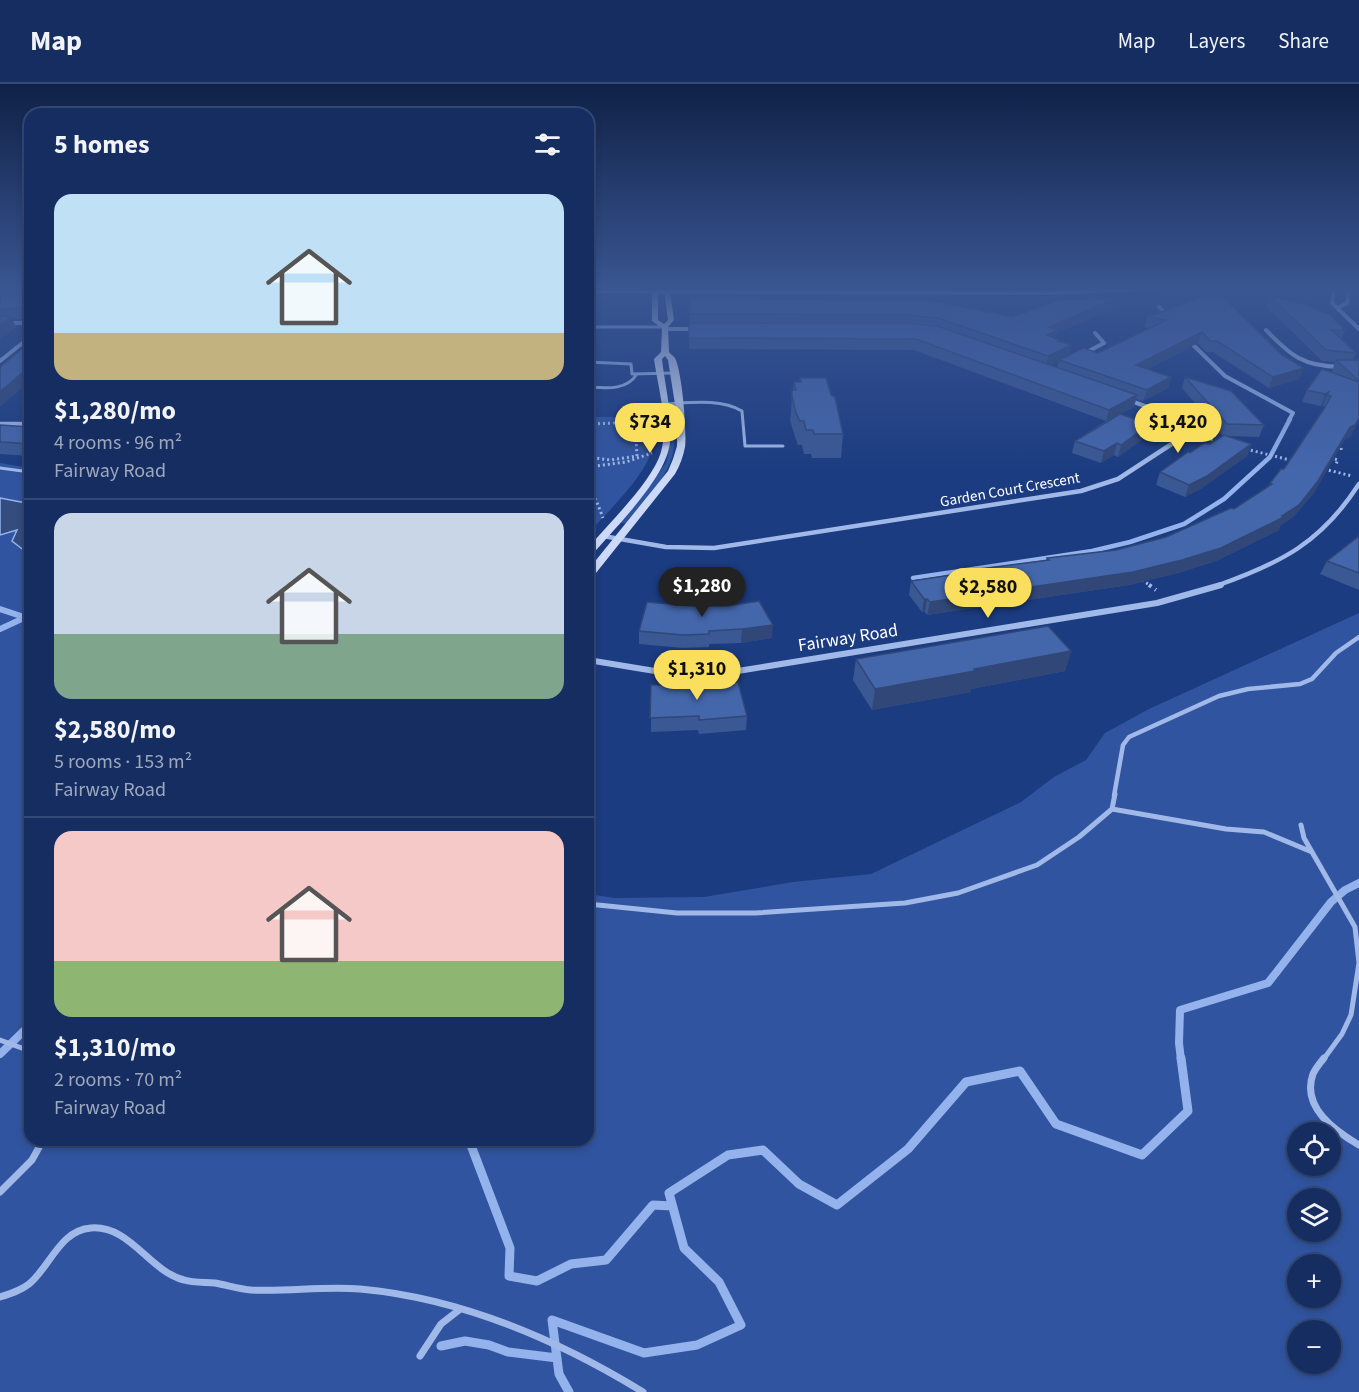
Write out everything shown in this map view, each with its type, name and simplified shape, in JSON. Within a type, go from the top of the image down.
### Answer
[{"type":"street","points":[[0,362],[16,349]]},
{"type":"street","points":[[1081,354],[1091,349]]},
{"type":"street","points":[[1284,349],[1300,362],[1319,367],[1349,368]]},
{"type":"street","points":[[594,547],[661,462],[666,442],[658,359],[665,352],[672,359],[682,436],[677,464],[594,569]]},
{"type":"street","points":[[1124,399],[1173,416],[1185,425],[1187,434]]},
{"type":"street","points":[[0,424],[24,424]]},
{"type":"street","name":"Garden Court Crescent","points":[[603,536],[666,547],[714,548],[1040,499],[1081,491],[1118,479],[1187,434]]},
{"type":"street","name":"Fairway Road","points":[[594,661],[667,673],[738,671],[1157,603],[1242,579],[1302,548],[1336,518],[1359,484]]},
{"type":"lane","points":[[594,362],[631,364],[632,374],[674,373]]},
{"type":"lane","points":[[594,387],[622,386],[634,379],[637,374]]},
{"type":"lane","points":[[663,405],[737,407],[742,411],[745,446],[783,446]]},
{"type":"lane","points":[[0,468],[24,471]]},
{"type":"lane","points":[[594,905],[677,913],[744,913],[904,903],[985,885],[1037,865],[1079,837],[1112,809],[1123,745],[1129,737],[1218,696],[1248,689],[1300,684],[1312,679],[1336,653],[1359,637]]},
{"type":"lane","points":[[1112,809],[1226,829],[1264,832],[1312,852]]},
{"type":"lane","points":[[1301,825],[1304,838],[1351,917],[1355,927],[1359,963],[1357,988],[1351,1015],[1342,1034],[1313,1073],[1310,1092],[1317,1110],[1336,1132],[1359,1145]]},
{"type":"lane","points":[[0,1040],[24,1048]]},
{"type":"lane","points":[[0,1192],[32,1160],[40,1146]]},
{"type":"lane","points":[[0,1297],[15,1293],[38,1277],[57,1250],[75,1232],[101,1227],[111,1230],[158,1267],[182,1280],[251,1290],[335,1287],[389,1292],[459,1310],[514,1329],[590,1361],[643,1392]]},
{"type":"lane","points":[[420,1356],[441,1324],[459,1310]]},
{"type":"path","points":[[1179,406],[1190,410],[1197,407]]},
{"type":"path","points":[[594,424],[616,423],[628,427],[636,441],[637,456]]},
{"type":"path","points":[[1187,434],[1221,442]]},
{"type":"path","points":[[1238,447],[1300,463]]},
{"type":"path","points":[[594,457],[609,460],[653,453]]},
{"type":"path","points":[[594,466],[626,462],[637,456]]},
{"type":"path","points":[[1321,468],[1359,478]]},
{"type":"path","points":[[594,498],[603,519]]},
{"type":"path","points":[[1142,580],[1156,590]]},
{"type":"shaded area","points":[[671,415],[674,416],[675,434],[670,463],[657,486],[626,523],[621,523],[666,463],[671,440],[669,420]]},
{"type":"shaded area","points":[[594,417],[652,417],[653,446],[650,457],[616,504],[594,528]]},
{"type":"shaded area","points":[[0,463],[24,467],[24,1146],[594,1146],[594,895],[614,898],[704,897],[793,882],[871,874],[1021,802],[1054,777],[1086,760],[1105,733],[1149,709],[1359,613],[1359,1392],[0,1392]]},
{"type":"shaded area","points":[[0,498],[24,503],[24,550],[12,541],[17,530],[0,535]]},
{"type":"building","points":[[24,349],[24,371],[0,392],[0,367]]},
{"type":"building","points":[[943,349],[1004,349],[1137,395],[1109,410]]},
{"type":"building","points":[[1028,349],[1063,349],[1048,356]]},
{"type":"building","points":[[1081,349],[1098,353],[1106,349],[1168,349],[1136,365],[1171,377],[1147,390],[1059,360]]},
{"type":"building","points":[[1230,349],[1276,349],[1304,368],[1273,377]]},
{"type":"building","points":[[1352,349],[1356,353],[1326,350]]},
{"type":"building","points":[[1336,360],[1359,360],[1359,381]]},
{"type":"building","points":[[1322,369],[1359,382],[1359,418],[1355,425],[1350,427],[1318,481],[1299,505],[1282,516],[1284,517],[1221,548],[1133,572],[930,602],[924,599],[911,581],[958,574],[956,572],[1049,560],[1047,558],[1116,550],[1166,537],[1231,508],[1234,509],[1272,484],[1270,483],[1281,469],[1284,469],[1325,407],[1331,396],[1327,395],[1329,392],[1325,394],[1307,390]]},
{"type":"building","points":[[1185,377],[1231,391],[1264,425],[1227,424]]},
{"type":"building","points":[[800,378],[826,378],[831,395],[835,397],[843,434],[814,434],[813,430],[806,430],[804,421],[800,421],[796,413],[792,396],[792,390],[796,390],[794,382],[801,382]]},
{"type":"building","points":[[1120,414],[1150,424],[1121,445],[1117,443],[1104,451],[1075,441]]},
{"type":"building","points":[[0,425],[24,427],[24,444],[0,442]]},
{"type":"building","points":[[1224,435],[1251,444],[1207,476],[1189,485],[1160,472],[1188,452],[1190,453],[1204,443],[1210,444]]},
{"type":"building","points":[[1359,536],[1359,573],[1327,561]]},
{"type":"building","points":[[759,601],[773,625],[709,631],[709,634],[683,635],[639,631],[647,602],[727,606]]},
{"type":"building","points":[[1048,626],[1071,651],[875,689],[856,659]]},
{"type":"building","points":[[738,682],[747,716],[699,720],[699,716],[650,718],[651,685],[719,685],[719,683]]},
{"type":"waterway","points":[[1197,349],[1225,376],[1293,413],[1289,420]]},
{"type":"waterway","points":[[913,578],[1092,551],[1130,542],[1184,524],[1224,499],[1270,457],[1290,419]]},
{"type":"waterway","points":[[0,609],[24,617]]},
{"type":"waterway","points":[[0,629],[24,618]]},
{"type":"waterway","points":[[1181,1060],[1180,1010],[1268,983],[1331,902],[1345,890],[1359,883]]},
{"type":"waterway","points":[[0,1054],[24,1031]]},
{"type":"waterway","points":[[557,1358],[552,1320],[644,1353],[697,1345],[741,1325],[719,1282],[684,1248],[669,1193],[728,1155],[763,1150],[799,1184],[837,1205],[908,1149],[966,1082],[1020,1071],[1056,1124],[1142,1155],[1188,1111],[1181,1058]]},
{"type":"waterway","points":[[471,1146],[510,1248],[509,1276],[537,1281],[571,1264],[606,1260],[653,1205],[672,1206]]},
{"type":"waterway","points":[[441,1346],[465,1341],[489,1345],[508,1352],[557,1358]]},
{"type":"waterway","points":[[557,1358],[559,1374],[569,1392]]}]
